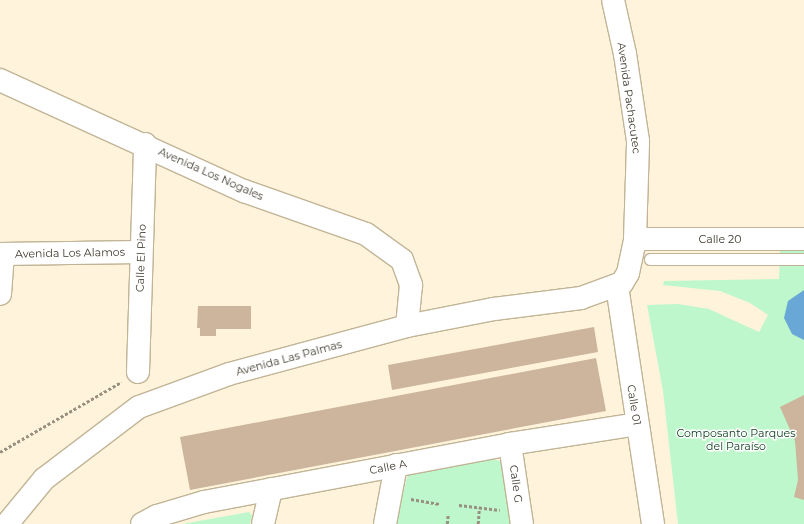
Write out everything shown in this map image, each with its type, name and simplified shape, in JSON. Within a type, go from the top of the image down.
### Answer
[{"type":"street","name":"Avenida Pachacutec","points":[[613,0],[626,54],[638,140],[635,239],[628,273],[617,286]]},
{"type":"street","name":"Avenida Los Nogales","points":[[0,80],[144,144],[244,191],[366,234],[402,260],[411,285],[407,326]]},
{"type":"street","name":"Calle El Pino","points":[[138,372],[144,144]]},
{"type":"street","name":"Calle 20","points":[[635,239],[804,239]]},
{"type":"street","name":"Avenida Los Alamos","points":[[2,254],[141,252]]},
{"type":"street","points":[[0,294],[2,254]]},
{"type":"street","name":"Avenida Las Palmas","points":[[7,524],[44,479],[139,407],[229,374],[407,326],[494,309],[581,298],[617,286]]},
{"type":"street","name":"Calle 01","points":[[617,286],[653,524]]},
{"type":"street","name":"Calle A","points":[[142,524],[157,516],[204,502],[510,444],[637,424]]},
{"type":"street","name":"Calle G","points":[[510,444],[522,524]]},
{"type":"street","points":[[385,524],[396,465]]},
{"type":"street","points":[[263,524],[271,489]]},
{"type":"lane","points":[[650,259],[804,259]]},
{"type":"path","points":[[0,452],[138,372]]},
{"type":"path","points":[[403,498],[440,504]]},
{"type":"path","points":[[459,505],[502,510]]},
{"type":"path","points":[[478,524],[479,508]]},
{"type":"path","points":[[447,524],[448,514]]},
{"type":"green space","name":"Composanto Parques del Paraíso","points":[[780,247],[804,247],[804,524],[678,524],[663,391],[647,305],[678,304],[709,309],[759,332],[768,315],[750,303],[720,291],[663,285],[664,281],[779,279]]},
{"type":"green space","points":[[492,458],[502,462],[513,524],[395,524],[408,474]]},
{"type":"green space","points":[[249,512],[252,516],[250,524],[182,524]]},
{"type":"water","points":[[804,290],[804,340],[792,334],[784,318],[788,301]]},
{"type":"building","points":[[198,306],[251,306],[251,329],[216,329],[216,336],[200,336],[200,328],[197,328]]},
{"type":"building","points":[[594,327],[598,352],[392,390],[388,365]]},
{"type":"building","points":[[596,358],[606,411],[190,490],[180,437]]},
{"type":"building","points":[[804,395],[804,500],[794,497],[798,480],[795,441],[780,407]]}]
